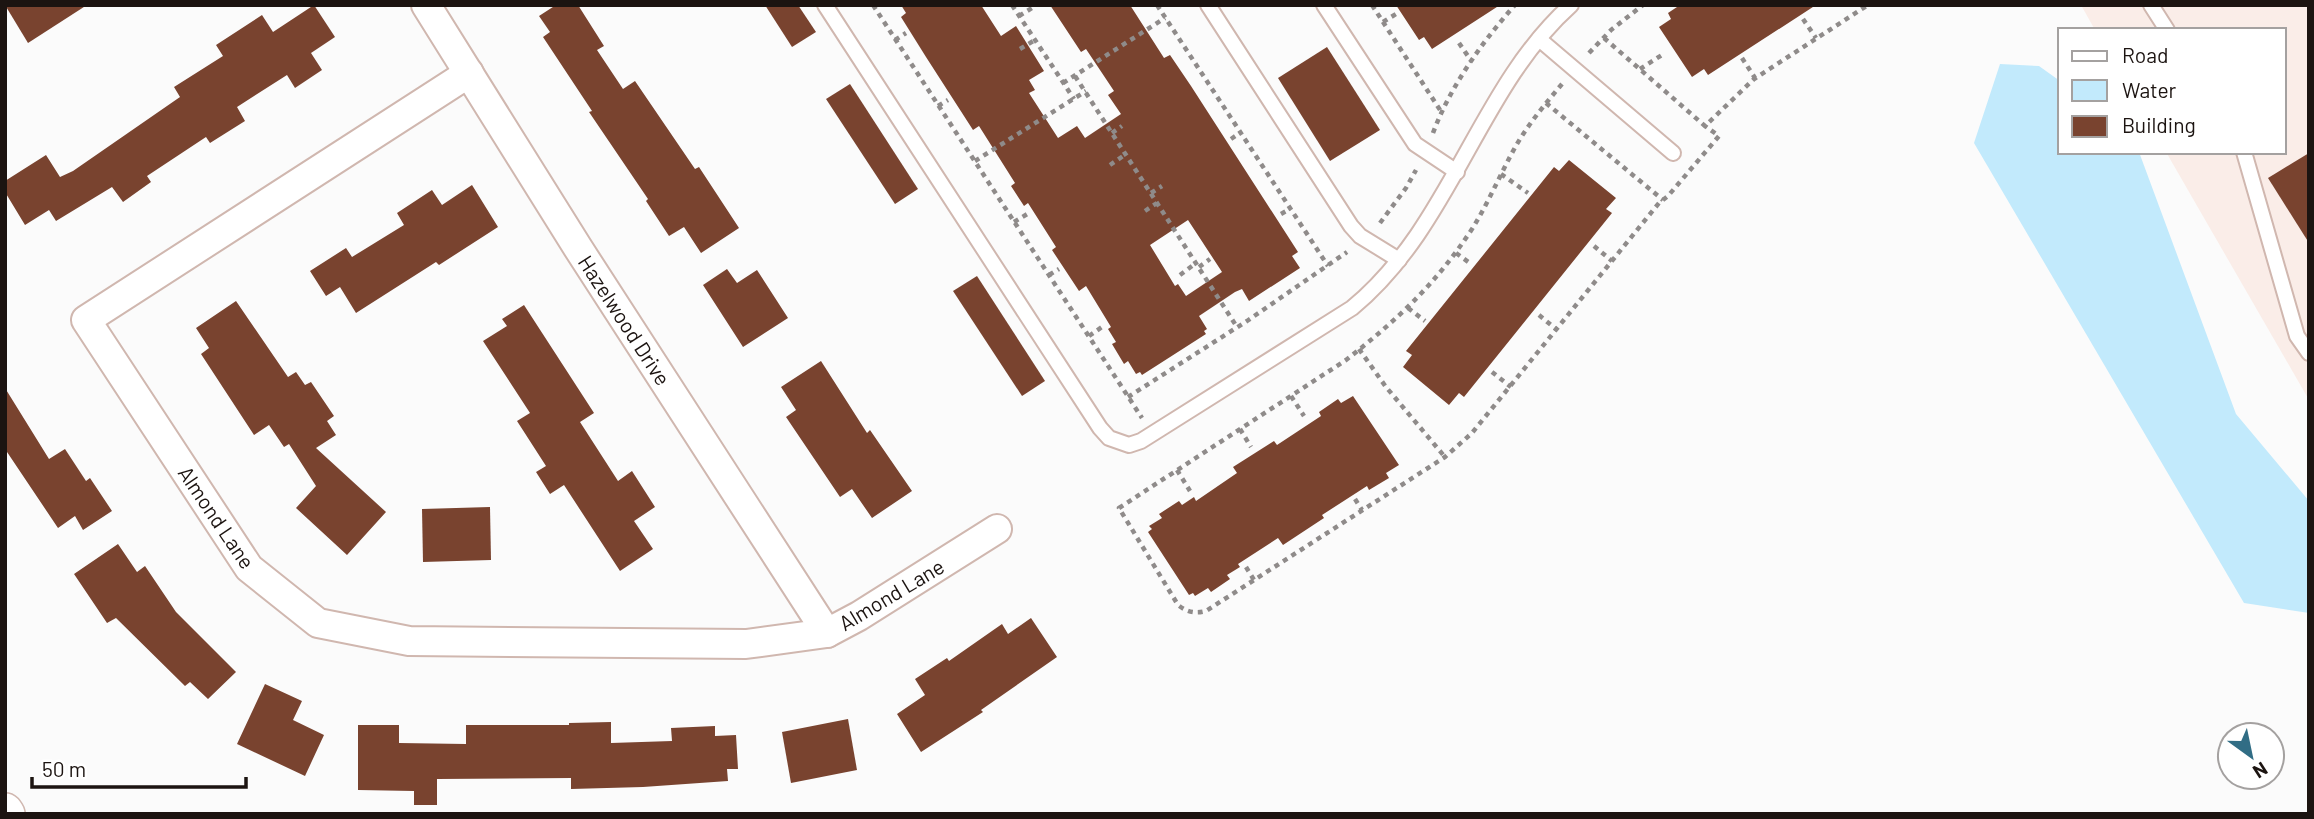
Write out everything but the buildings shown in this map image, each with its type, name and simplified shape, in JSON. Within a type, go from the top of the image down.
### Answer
[{"type":"street","name":"Hazelwood Drive","points":[[426,5],[578,248],[827,633]]},
{"type":"street","name":"Almond Lane","points":[[469,73],[86,320],[249,568],[318,623],[409,641],[746,645],[827,633],[859,616],[997,529]]},
{"type":"lane","points":[[825,5],[1100,428],[1109,438],[1129,445],[1152,434],[1352,308],[1371,291],[1399,261],[1421,230],[1515,71],[1539,39],[1572,5]]},
{"type":"lane","points":[[1208,5],[1351,226],[1366,240],[1399,261]]},
{"type":"lane","points":[[1324,5],[1412,140],[1425,152],[1457,172]]},
{"type":"lane","points":[[2151,5],[2166,28]]},
{"type":"lane","points":[[1539,39],[1673,153]]},
{"type":"lane","points":[[2245,154],[2297,336],[2309,353]]},
{"type":"path","points":[[873,5],[1152,434]]},
{"type":"path","points":[[1012,5],[1074,99]]},
{"type":"path","points":[[1157,5],[1328,266]]},
{"type":"path","points":[[1372,5],[1442,113]]},
{"type":"path","points":[[1128,397],[1366,240],[1406,188],[1442,113],[1472,62],[1516,5]]},
{"type":"path","points":[[1575,70],[1603,38],[1643,5]]},
{"type":"path","points":[[1705,126],[1755,78],[1868,5]]},
{"type":"path","points":[[1019,16],[1032,8]]},
{"type":"path","points":[[1383,22],[1396,14]]},
{"type":"path","points":[[1063,83],[1165,18]]},
{"type":"path","points":[[1803,19],[1816,38]]},
{"type":"path","points":[[895,40],[906,33]]},
{"type":"path","points":[[1119,508],[1178,606],[1187,611],[1206,611],[1445,457],[1472,433],[1612,261],[1719,136],[1603,38]]},
{"type":"path","points":[[1020,49],[1035,40]]},
{"type":"path","points":[[1459,43],[1472,62]]},
{"type":"path","points":[[1640,69],[1665,53]]},
{"type":"path","points":[[1742,58],[1755,78]]},
{"type":"path","points":[[1192,77],[1200,71]]},
{"type":"path","points":[[1075,76],[1237,327]]},
{"type":"path","points":[[975,161],[1086,91]]},
{"type":"path","points":[[938,106],[948,100]]},
{"type":"path","points":[[1546,103],[1663,200]]},
{"type":"path","points":[[1112,133],[1122,126]]},
{"type":"path","points":[[1231,139],[1240,133]]},
{"type":"path","points":[[1110,165],[1126,155]]},
{"type":"path","points":[[1501,174],[1528,193]]},
{"type":"path","points":[[1151,193],[1162,186]]},
{"type":"path","points":[[1145,211],[1157,203]]},
{"type":"path","points":[[1281,214],[1290,209]]},
{"type":"path","points":[[1014,222],[1029,213]]},
{"type":"path","points":[[1594,246],[1612,261]]},
{"type":"path","points":[[1456,253],[1471,264]]},
{"type":"path","points":[[1180,275],[1210,259]]},
{"type":"path","points":[[1049,275],[1059,269]]},
{"type":"path","points":[[1408,308],[1425,321]]},
{"type":"path","points":[[1539,315],[1557,330]]},
{"type":"path","points":[[1089,336],[1102,327]]},
{"type":"path","points":[[1359,349],[1386,387],[1445,457]]},
{"type":"path","points":[[1492,372],[1511,387]]},
{"type":"path","points":[[1291,396],[1304,416]]},
{"type":"path","points":[[1240,429],[1251,447]]},
{"type":"path","points":[[1177,470],[1190,491]]},
{"type":"path","points":[[1355,499],[1362,510]]},
{"type":"path","points":[[1312,531],[1317,540]]},
{"type":"path","points":[[1246,567],[1254,580]]},
{"type":"shaded area","points":[[2081,5],[2309,5],[2309,400],[2167,154],[2286,154],[2286,28],[2094,28]]},
{"type":"water","points":[[2000,64],[2039,66],[2058,80],[2058,154],[2140,154],[2236,414],[2309,501],[2309,613],[2244,603],[1974,143]]}]
